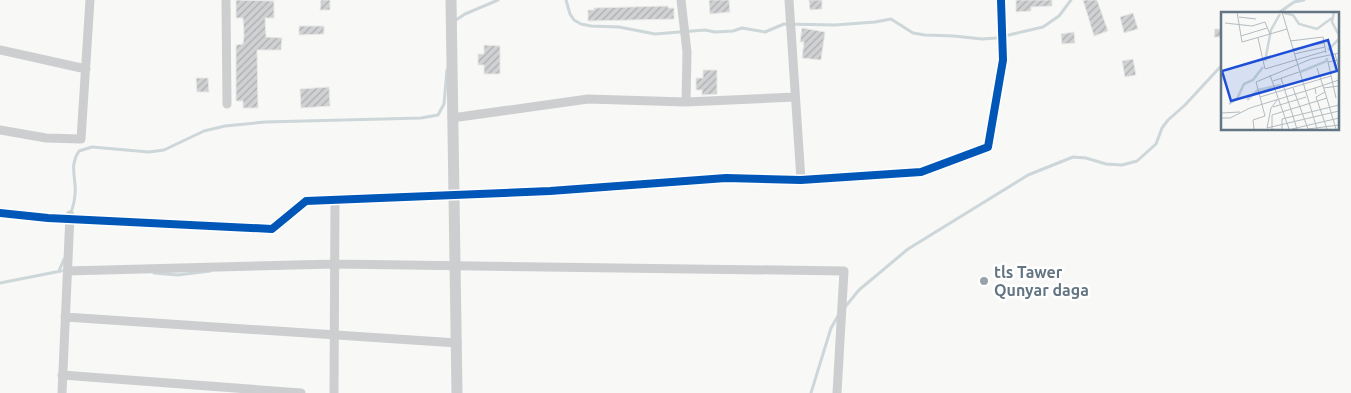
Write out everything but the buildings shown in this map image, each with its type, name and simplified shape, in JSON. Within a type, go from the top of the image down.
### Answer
[{"type":"street","points":[[0,130],[46,138],[81,139],[90,0]]},
{"type":"street","points":[[226,0],[227,104]]},
{"type":"street","points":[[451,0],[458,393]]},
{"type":"street","points":[[681,0],[687,52],[686,102]]},
{"type":"street","points":[[789,0],[801,180]]},
{"type":"street","points":[[0,213],[272,229],[306,201],[550,191],[726,178],[801,180],[921,172],[988,147],[1003,60],[1001,0]]},
{"type":"street","points":[[0,50],[86,69]]},
{"type":"street","points":[[452,118],[588,99],[686,102],[795,97]]},
{"type":"street","points":[[334,393],[335,200]]},
{"type":"street","points":[[62,393],[70,217]]},
{"type":"street","points":[[67,271],[335,264],[844,271],[837,393]]},
{"type":"street","points":[[65,317],[457,343]]},
{"type":"street","points":[[62,375],[301,393]]},
{"type":"waterway","points":[[456,20],[465,14],[498,0]]},
{"type":"waterway","points":[[566,0],[570,14],[574,20],[581,24],[619,27],[655,34],[705,30],[715,32],[733,31],[742,28],[765,32],[784,24],[835,25],[891,19],[913,33],[982,39],[996,38],[1043,27],[1059,16],[1071,0]]},
{"type":"waterway","points":[[1280,12],[1294,2],[1304,0]]},
{"type":"waterway","points":[[845,307],[859,290],[908,249],[1028,175],[1073,157],[1086,158],[1106,164],[1122,165],[1137,161],[1156,144],[1162,128],[1168,120],[1185,105],[1221,66]]},
{"type":"waterway","points":[[71,213],[75,192],[74,164],[79,151],[92,147],[149,152],[164,150],[204,131],[225,126],[265,122],[421,118],[438,115],[444,104],[447,70]]},
{"type":"waterway","points":[[59,271],[64,259]]},
{"type":"waterway","points":[[0,283],[61,271]]},
{"type":"waterway","points":[[154,273],[178,275],[210,271]]},
{"type":"waterway","points":[[811,393],[831,328],[838,316]]},
{"type":"cycle path","points":[[0,213],[48,218],[272,229],[306,201],[550,191],[726,178],[801,180],[921,172],[988,147],[1003,60],[1001,0]]},
{"type":"place","name":"tls Tawer Qunyar daga","points":[[984,281]]}]
